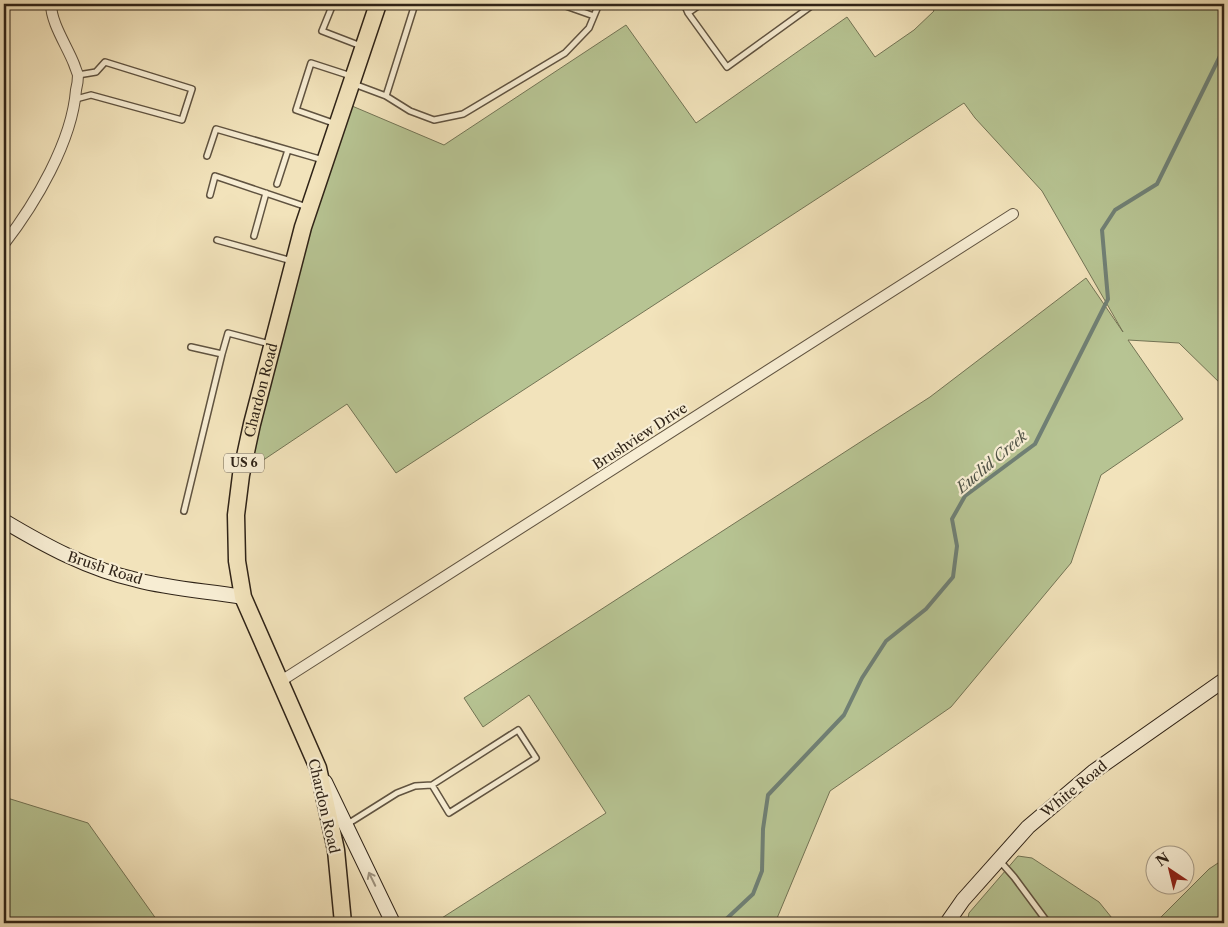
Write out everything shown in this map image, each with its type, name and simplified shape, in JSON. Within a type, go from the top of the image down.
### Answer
[{"type":"main road","name":"Chardon Road","points":[[343,923],[336,850],[318,768],[244,597],[237,561],[236,515],[241,475],[252,424],[294,262],[310,208],[378,4]]},
{"type":"street","points":[[4,244],[45,182],[71,121],[76,99],[78,75],[56,26],[51,4]]},
{"type":"street","name":"Brushview Drive","points":[[281,681],[1013,214]]},
{"type":"street","name":"Brush Road","points":[[4,521],[51,549],[88,565],[137,581],[244,597]]},
{"type":"street","name":"White Road","points":[[947,923],[963,900],[1028,827],[1093,772],[1224,680]]},
{"type":"street","points":[[318,768],[393,923]]},
{"type":"lane","points":[[333,4],[322,32],[364,47]]},
{"type":"lane","points":[[386,96],[415,4]]},
{"type":"lane","points":[[560,4],[594,16]]},
{"type":"lane","points":[[338,124],[296,110],[311,63],[353,80],[386,96],[410,111],[434,120],[463,114],[565,53],[589,28],[599,4]]},
{"type":"lane","points":[[684,4],[688,13],[728,67],[814,4]]},
{"type":"lane","points":[[688,13],[701,4]]},
{"type":"lane","points":[[76,99],[92,95],[182,120],[192,90],[105,62],[96,72],[78,75]]},
{"type":"lane","points":[[207,156],[216,129],[326,161]]},
{"type":"lane","points":[[277,184],[288,150]]},
{"type":"lane","points":[[210,195],[216,176],[310,208]]},
{"type":"lane","points":[[254,236],[266,193]]},
{"type":"lane","points":[[217,240],[294,262]]},
{"type":"lane","points":[[184,511],[228,333],[272,345]]},
{"type":"lane","points":[[191,347],[222,354]]},
{"type":"lane","points":[[346,825],[397,793],[414,786],[432,785],[518,730],[536,758],[450,813],[432,785]]},
{"type":"lane","points":[[999,860],[1048,923]]},
{"type":"green space","points":[[930,4],[1224,4],[1224,387],[1179,343],[1128,340],[1183,419],[1101,475],[1071,563],[951,707],[830,791],[775,923],[434,923],[606,813],[529,695],[483,727],[464,698],[930,397],[1086,278],[1123,332],[1042,191],[975,118],[964,103],[396,473],[347,404],[241,475],[345,103],[444,145],[626,25],[696,123],[847,17],[875,57],[914,30],[934,11]]},
{"type":"green space","points":[[4,797],[88,823],[159,923],[4,923]]},
{"type":"green space","points":[[1018,856],[1032,858],[1099,902],[1116,923],[967,923],[969,913]]},
{"type":"green space","points":[[1224,859],[1224,923],[1155,923],[1184,894],[1196,894],[1196,882],[1209,869]]},
{"type":"waterway","name":"Euclid Creek","points":[[722,923],[753,894],[762,871],[763,829],[768,795],[844,715],[862,678],[886,641],[926,609],[953,577],[957,546],[952,519],[965,496],[1035,444],[1108,299],[1102,230],[1115,210],[1157,184],[1224,48]]}]
